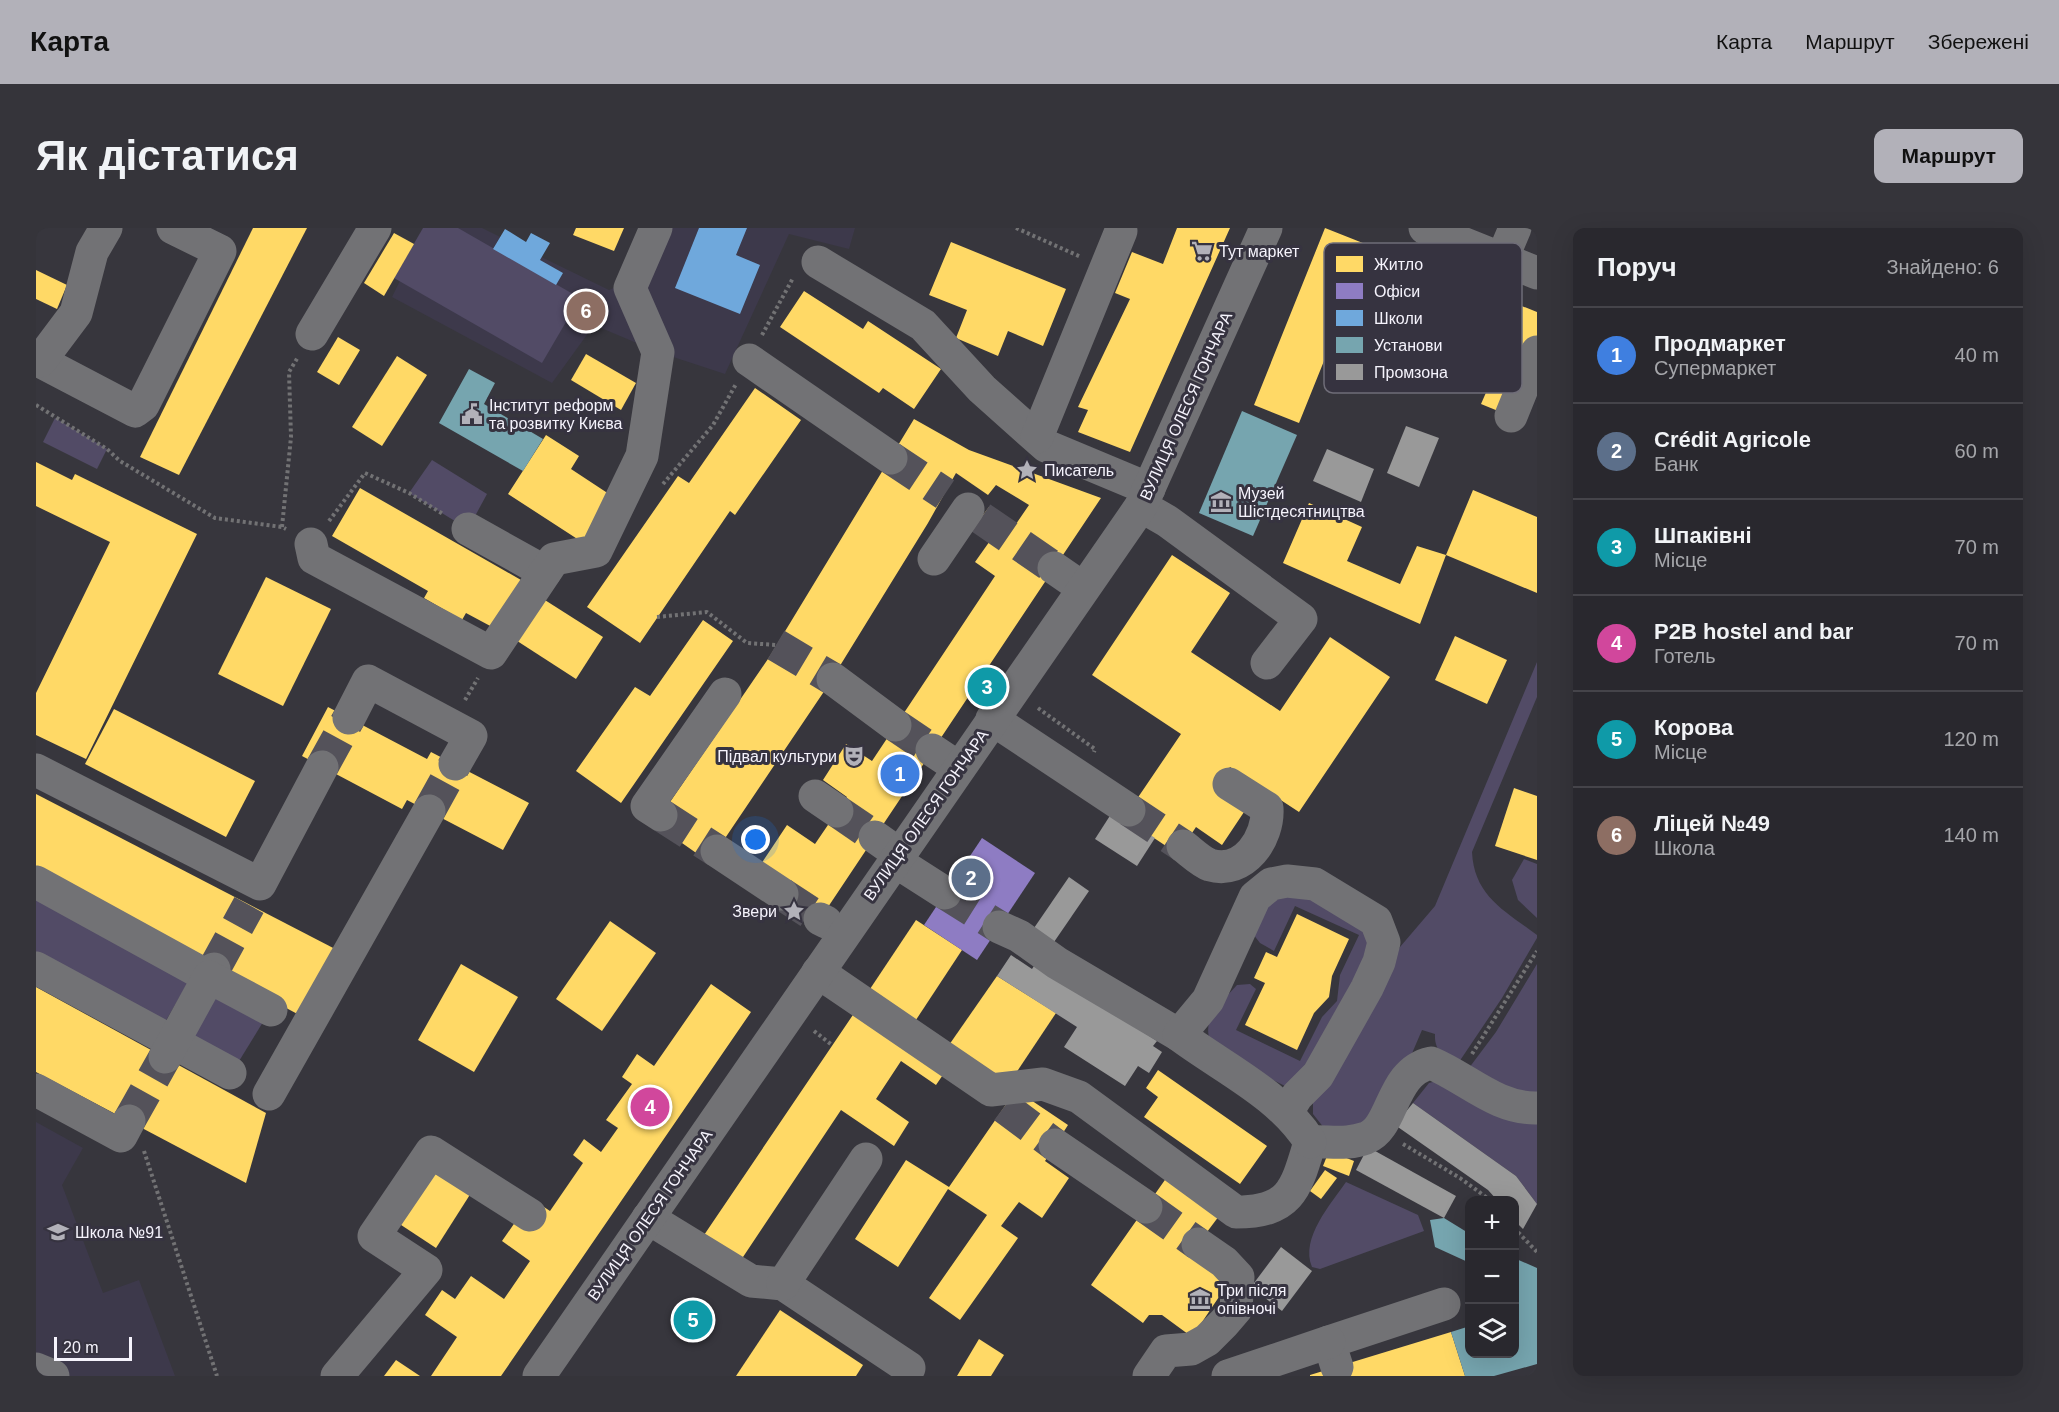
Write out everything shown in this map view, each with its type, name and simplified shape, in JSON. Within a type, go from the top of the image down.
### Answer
[{"type":"street","points":[[105,228],[92,252],[76,313],[38,360],[135,411],[143,405],[219,251],[173,228]]},
{"type":"street","points":[[312,334],[375,228]]},
{"type":"street","points":[[311,544],[314,558],[491,653],[554,559],[596,551],[642,456],[658,352],[630,288],[656,228]]},
{"type":"street","name":"ВУЛИЦЯ ОЛЕСЯ ГОНЧАРА","points":[[539,1376],[818,972],[890,850],[959,768],[1145,497],[1266,228]]},
{"type":"street","points":[[1425,228],[1462,243]]},
{"type":"street","points":[[1509,243],[1515,228]]},
{"type":"street","points":[[1037,437],[1121,231]]},
{"type":"street","points":[[818,262],[923,325],[982,389],[1046,446],[1145,497],[1167,521],[1301,619],[1267,663]]},
{"type":"street","points":[[1522,267],[1537,273]]},
{"type":"street","points":[[1522,389],[1537,352]]},
{"type":"street","points":[[749,360],[891,458]]},
{"type":"street","points":[[1511,416],[1520,393]]},
{"type":"street","points":[[934,559],[965,507]]},
{"type":"street","points":[[468,529],[545,572]]},
{"type":"street","points":[[1054,568],[1083,588]]},
{"type":"street","points":[[833,679],[895,726]]},
{"type":"street","points":[[349,718],[368,681],[471,736],[455,764]]},
{"type":"street","points":[[661,815],[647,806],[725,694]]},
{"type":"street","points":[[992,719],[1129,810]]},
{"type":"street","points":[[932,750],[959,768]]},
{"type":"street","points":[[36,770],[254,894],[322,767]]},
{"type":"street","points":[[1183,846],[1209,865],[1228,865],[1245,858],[1260,843],[1268,823],[1267,808],[1229,784]]},
{"type":"street","points":[[269,1094],[429,811]]},
{"type":"street","points":[[890,850],[945,893]]},
{"type":"street","points":[[717,851],[782,894]]},
{"type":"street","points":[[1179,1035],[1208,1000],[1255,897],[1271,884],[1287,880],[1315,884],[1376,921],[1384,942],[1371,979],[1318,1075],[1297,1096],[1287,1112]]},
{"type":"street","points":[[36,882],[211,973],[271,1010]]},
{"type":"street","points":[[999,927],[1019,936],[1057,963],[1179,1035],[1296,1119],[1310,1142]]},
{"type":"street","points":[[36,968],[169,1050],[230,1073]]},
{"type":"street","points":[[818,972],[991,1090],[1042,1084],[1079,1097],[1236,1212],[1261,1212],[1280,1203],[1293,1190],[1310,1142]]},
{"type":"street","points":[[169,1050],[211,973]]},
{"type":"street","points":[[1310,1142],[1348,1143],[1369,1137],[1384,1121],[1390,1103],[1408,1077],[1419,1066],[1431,1063],[1491,1097],[1512,1105],[1537,1108]]},
{"type":"street","points":[[978,1081],[1004,1107]]},
{"type":"street","points":[[36,1090],[125,1128]]},
{"type":"street","points":[[1055,1145],[1146,1207]]},
{"type":"street","points":[[337,1376],[426,1270],[374,1236],[430,1152],[530,1215]]},
{"type":"street","points":[[783,1284],[866,1159]]},
{"type":"street","points":[[648,1218],[751,1281],[783,1284],[895,1367]]},
{"type":"street","points":[[1149,1376],[1166,1351],[1195,1362],[1207,1340],[1236,1309],[1238,1277],[1224,1262],[1198,1244]]},
{"type":"street","points":[[1228,1376],[1333,1355],[1444,1304]]},
{"type":"street","points":[[36,1369],[53,1376]]},
{"type":"path","points":[[1016,228],[1106,268]]},
{"type":"path","points":[[661,486],[713,424],[804,259],[818,262]]},
{"type":"path","points":[[282,526],[291,437],[289,372],[312,334]]},
{"type":"path","points":[[36,405],[107,449],[120,461],[215,518],[282,526],[311,544],[365,473],[409,493],[468,529]]},
{"type":"path","points":[[657,617],[707,612],[747,643],[776,645]]},
{"type":"path","points":[[452,725],[491,653]]},
{"type":"path","points":[[1467,1060],[1537,951]]},
{"type":"path","points":[[814,1030],[832,1045]]},
{"type":"path","points":[[125,1128],[143,1149],[217,1376]]},
{"type":"path","points":[[1369,1137],[1386,1135],[1460,1178],[1485,1196]]},
{"type":"path","points":[[1519,1232],[1537,1252]]},
{"type":"shaded area","points":[[423,228],[458,228],[580,298],[542,363],[394,278]]},
{"type":"shaded area","points":[[426,228],[482,228],[609,290],[642,276],[662,228],[855,228],[849,249],[789,234],[725,374],[658,352],[594,325],[552,383],[392,297]]},
{"type":"shaded area","points":[[55,418],[107,449],[97,469],[43,442]]},
{"type":"shaded area","points":[[432,460],[487,494],[468,529],[409,493]]},
{"type":"shaded area","points":[[1537,662],[1537,697],[1472,852],[1478,880],[1485,891],[1503,910],[1537,935],[1537,938],[1502,998],[1457,1065],[1438,1049],[1435,1034],[1422,1030],[1404,1072],[1364,1129],[1328,1133],[1313,1114],[1313,1102],[1400,947],[1435,906]]},
{"type":"shaded area","points":[[1524,859],[1537,864],[1537,918],[1518,900],[1512,880]]},
{"type":"shaded area","points":[[1290,892],[1353,914],[1377,947],[1330,1038],[1287,1087],[1215,1051],[1208,1031],[1212,1015],[1223,1000],[1237,985],[1250,984],[1256,989],[1236,1030],[1300,1061],[1322,1017],[1337,1001],[1340,975],[1359,935],[1295,906],[1274,951],[1260,943],[1253,934],[1261,908]]},
{"type":"shaded area","points":[[36,895],[190,979],[164,1024],[36,954]]},
{"type":"shaded area","points":[[1537,964],[1537,1101],[1466,1072],[1496,1032]]},
{"type":"shaded area","points":[[216,995],[263,1022],[236,1066],[191,1042]]},
{"type":"shaded area","points":[[1444,1079],[1537,1118],[1537,1204],[1516,1176],[1413,1103],[1429,1083]]},
{"type":"shaded area","name":"Школа №91","points":[[36,1122],[83,1148],[62,1185],[103,1293],[139,1280],[175,1376],[36,1376]]},
{"type":"shaded area","points":[[1346,1182],[1418,1215],[1424,1231],[1320,1269],[1312,1267],[1309,1256],[1314,1233],[1325,1211]]},
{"type":"building: Житло","points":[[253,228],[307,228],[179,475],[140,457]]},
{"type":"building: Житло","points":[[576,228],[624,228],[614,251],[573,235]]},
{"type":"building: Житло","points":[[1177,228],[1230,228],[1130,452],[1078,432],[1088,410],[1078,407],[1130,299],[1115,293],[1132,252],[1163,264]]},
{"type":"building: Житло","points":[[1325,228],[1363,243],[1324,243],[1324,361],[1299,423],[1254,405]]},
{"type":"building: Житло","points":[[394,233],[414,244],[384,296],[364,283]]},
{"type":"building: Житло","points":[[951,242],[1066,289],[1043,346],[1008,331],[998,356],[956,338],[967,310],[929,295]]},
{"type":"building: Житло","points":[[36,270],[67,285],[57,309],[36,299]]},
{"type":"building: Житло","points":[[804,291],[863,329],[868,321],[941,369],[914,409],[883,388],[879,393],[780,327]]},
{"type":"building: Житло","points":[[1522,306],[1537,312],[1537,351],[1522,345]]},
{"type":"building: Житло","points":[[338,337],[360,350],[339,385],[317,372]]},
{"type":"building: Житло","points":[[586,354],[636,383],[621,410],[571,380]]},
{"type":"building: Житло","points":[[397,356],[427,375],[382,446],[352,427]]},
{"type":"building: Житло","points":[[755,388],[801,420],[735,515],[730,511],[640,643],[587,607],[678,476],[689,483]]},
{"type":"building: Житло","points":[[1486,393],[1512,393],[1503,413],[1481,404]]},
{"type":"building: Житло","points":[[914,419],[969,450],[1101,498],[816,925],[778,900],[761,864],[787,825],[815,844],[847,797],[823,780],[846,744],[872,761],[995,576],[975,562],[992,538],[974,527],[989,507],[1016,524],[1029,505],[996,485],[988,495],[956,473],[928,523],[825,690],[709,862],[655,824],[770,656]]},
{"type":"building: Житло","points":[[546,435],[579,456],[571,469],[612,496],[582,542],[508,494]]},
{"type":"building: Житло","points":[[36,462],[72,480],[75,474],[197,534],[86,759],[36,735],[36,693],[110,542],[36,506]]},
{"type":"building: Житло","points":[[360,488],[521,580],[494,628],[466,613],[462,620],[424,598],[428,591],[332,536]]},
{"type":"building: Житло","points":[[1473,490],[1537,517],[1537,593],[1446,555]]},
{"type":"building: Житло","points":[[1309,503],[1362,527],[1347,561],[1400,584],[1417,546],[1446,555],[1420,624],[1283,563]]},
{"type":"building: Житло","points":[[1172,555],[1230,593],[1191,652],[1280,711],[1330,637],[1390,677],[1299,812],[1230,767],[1215,789],[1246,809],[1222,845],[1196,827],[1178,854],[1124,818],[1181,734],[1092,675]]},
{"type":"building: Житло","points":[[266,577],[331,609],[283,706],[218,674]]},
{"type":"building: Житло","points":[[537,595],[603,637],[576,679],[511,637]]},
{"type":"building: Житло","points":[[703,620],[733,641],[621,803],[576,771],[635,687],[650,696]]},
{"type":"building: Житло","points":[[1455,636],[1507,660],[1487,704],[1435,680]]},
{"type":"building: Житло","points":[[328,707],[427,759],[431,752],[529,803],[503,850],[407,800],[402,809],[302,756]]},
{"type":"building: Житло","points":[[114,709],[255,781],[226,837],[85,764]]},
{"type":"building: Житло","points":[[1514,788],[1537,796],[1537,860],[1495,846]]},
{"type":"building: Житло","points":[[36,794],[339,951],[303,1017],[36,874]]},
{"type":"building: Житло","points":[[1297,914],[1349,939],[1332,976],[1329,997],[1314,1013],[1297,1050],[1245,1025],[1265,983],[1254,978],[1266,952],[1277,957]]},
{"type":"building: Житло","points":[[916,920],[962,950],[910,1029],[864,998]]},
{"type":"building: Житло","points":[[610,921],[656,953],[602,1031],[556,999]]},
{"type":"building: Житло","points":[[461,964],[518,997],[474,1072],[418,1040]]},
{"type":"building: Житло","points":[[997,976],[1056,1013],[1008,1085],[949,1045]]},
{"type":"building: Житло","points":[[711,984],[751,1012],[501,1376],[431,1376],[457,1337],[425,1315],[442,1290],[455,1299],[471,1276],[504,1299],[530,1261],[502,1241],[518,1218],[538,1203],[550,1211],[583,1163],[573,1155],[584,1139],[601,1152],[618,1128],[606,1120],[632,1084],[622,1077],[637,1054],[654,1066]]},
{"type":"building: Житло","points":[[36,987],[266,1113],[246,1183],[36,1072]]},
{"type":"building: Житло","points":[[861,1003],[951,1063],[936,1085],[901,1061],[876,1099],[909,1122],[894,1146],[841,1110],[737,1266],[700,1241]]},
{"type":"building: Житло","points":[[1158,1070],[1267,1146],[1240,1184],[1144,1117],[1158,1097],[1146,1088]]},
{"type":"building: Житло","points":[[1016,1090],[1068,1125],[1045,1161],[1069,1178],[1042,1218],[1019,1202],[1001,1226],[1018,1238],[960,1320],[929,1298],[987,1215],[948,1189],[898,1267],[855,1239],[906,1160],[949,1187]]},
{"type":"building: Житло","points":[[1329,1151],[1354,1161],[1349,1176],[1323,1166]]},
{"type":"building: Житло","points":[[427,1165],[471,1193],[436,1248],[392,1219]]},
{"type":"building: Житло","points":[[1325,1170],[1337,1178],[1321,1199],[1310,1191]]},
{"type":"building: Житло","points":[[1167,1177],[1219,1216],[1195,1248],[1229,1282],[1192,1337],[1162,1315],[1149,1315],[1143,1323],[1091,1285]]},
{"type":"building: Житло","points":[[780,1310],[863,1365],[856,1376],[736,1376]]},
{"type":"building: Житло","points":[[1451,1332],[1465,1376],[1310,1376],[1310,1375]]},
{"type":"building: Житло","points":[[979,1339],[1004,1355],[991,1376],[957,1376]]},
{"type":"building: Житло","points":[[396,1360],[420,1376],[384,1376]]},
{"type":"building: Офіси","points":[[982,838],[1035,873],[977,960],[924,925]]},
{"type":"building: Школи","points":[[699,228],[747,228],[736,255],[760,265],[740,314],[675,288]]},
{"type":"building: Школи","points":[[505,229],[526,242],[531,233],[550,243],[540,260],[563,273],[556,285],[493,249]]},
{"type":"building: Установи","name":"Інститут реформ та розвитку Києва","points":[[469,369],[495,383],[484,404],[543,439],[523,471],[439,423]]},
{"type":"building: Установи","points":[[1242,411],[1297,435],[1253,536],[1199,513]]},
{"type":"building: Установи","points":[[1444,1218],[1465,1231],[1465,1261],[1435,1247],[1430,1220]]},
{"type":"building: Установи","points":[[1519,1260],[1537,1268],[1537,1364],[1494,1376],[1465,1376],[1451,1332],[1465,1328],[1465,1358],[1519,1358]]},
{"type":"building: Промзона","points":[[1406,426],[1439,438],[1419,487],[1387,473]]},
{"type":"building: Промзона","points":[[1327,449],[1374,469],[1361,502],[1313,481]]},
{"type":"building: Промзона","points":[[1113,811],[1155,838],[1137,866],[1095,839]]},
{"type":"building: Промзона","points":[[1069,877],[1089,891],[1054,942],[1034,928]]},
{"type":"building: Промзона","points":[[1011,955],[1032,969],[1036,963],[1157,1041],[1153,1046],[1162,1052],[1149,1073],[1138,1066],[1125,1086],[1064,1047],[1077,1027],[997,976]]},
{"type":"building: Промзона","points":[[1413,1103],[1516,1176],[1537,1204],[1523,1229],[1519,1225],[1519,1196],[1493,1196],[1395,1125]]},
{"type":"building: Промзона","points":[[1368,1147],[1456,1196],[1444,1218],[1356,1170]]},
{"type":"building: Промзона","points":[[1281,1247],[1312,1271],[1282,1311],[1251,1287]]},
{"type":"tunnel","points":[[891,458],[945,494]]},
{"type":"tunnel","points":[[981,518],[1054,568]]},
{"type":"tunnel","points":[[776,645],[833,679]]},
{"type":"tunnel","points":[[322,767],[349,718]]},
{"type":"tunnel","points":[[895,725],[932,750]]},
{"type":"tunnel","points":[[429,811],[455,764]]},
{"type":"tunnel","points":[[1129,810],[1183,846]]},
{"type":"tunnel","points":[[837,811],[875,837]]},
{"type":"tunnel","points":[[661,815],[717,851]]},
{"type":"tunnel","points":[[945,893],[999,927]]},
{"type":"tunnel","points":[[782,894],[820,919]]},
{"type":"tunnel","points":[[214,969],[249,905]]},
{"type":"tunnel","points":[[129,1121],[165,1057]]},
{"type":"tunnel","points":[[1004,1107],[1055,1145]]},
{"type":"tunnel","points":[[1146,1207],[1198,1244]]},
{"type":"place","name":"Тут маркет","points":[[1202,251]]},
{"type":"place","name":"Ліцей №49","points":[[586,311]]},
{"type":"place","name":"Інститут реформ та розвитку Києва","points":[[472,414]]},
{"type":"place","name":"Писатель","points":[[1027,470]]},
{"type":"place","name":"Музей Шістдесятництва","points":[[1221,502]]},
{"type":"place","name":"Шпаківні","points":[[987,687]]},
{"type":"place","name":"Підвал культури","points":[[854,756]]},
{"type":"place","name":"Продмаркет","points":[[900,774]]},
{"type":"place","name":"Crédit Agricole","points":[[971,878]]},
{"type":"place","name":"Звери","points":[[794,911]]},
{"type":"place","name":"P2B hostel and bar","points":[[650,1107]]},
{"type":"place","name":"Школа №91","points":[[58,1232]]},
{"type":"place","name":"Три після опівночі","points":[[1200,1299]]},
{"type":"place","name":"Корова","points":[[693,1320]]}]
